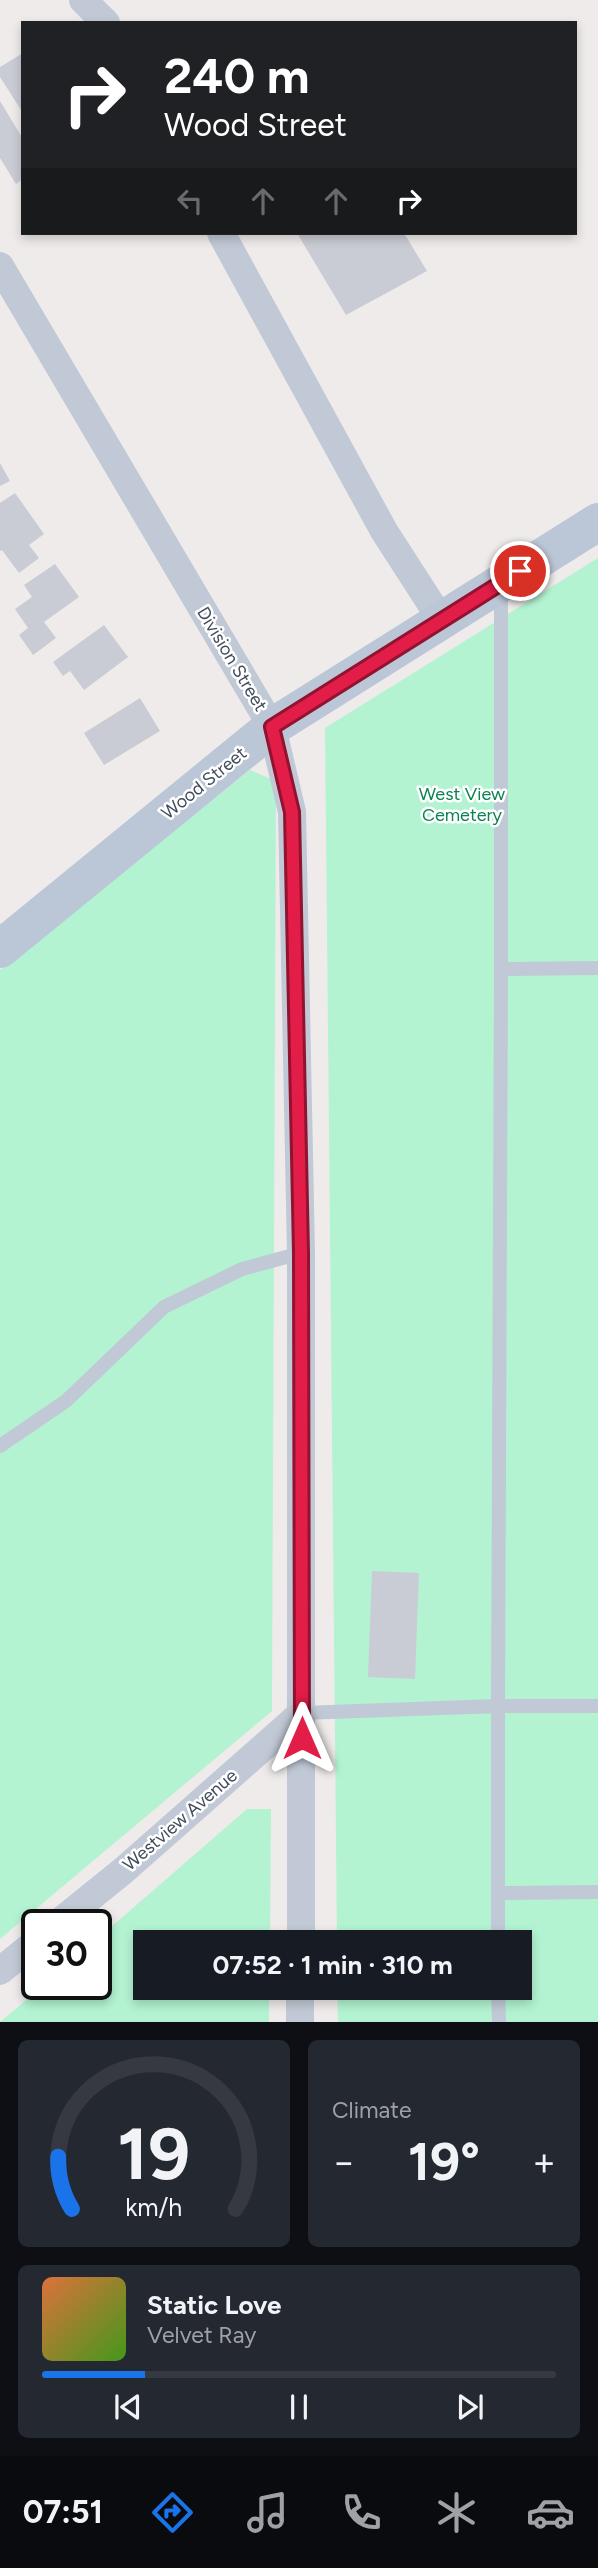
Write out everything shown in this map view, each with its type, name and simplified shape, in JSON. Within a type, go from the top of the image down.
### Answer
[{"type":"street","points":[[83,0],[104,21]]},
{"type":"street","points":[[222,235],[384,531],[442,621]]},
{"type":"street","name":"Division Street","points":[[0,266],[272,727],[292,812],[301,1253],[301,1930]]},
{"type":"street","name":"Wood Street","points":[[0,949],[272,727],[598,522]]},
{"type":"street","name":"Westview Avenue","points":[[76,1909],[302,1713]]},
{"type":"street","points":[[0,1970],[21,1954]]},
{"type":"street","points":[[300,2000],[300,2022]]},
{"type":"lane","points":[[498,1930],[501,584]]},
{"type":"lane","points":[[501,969],[598,968]]},
{"type":"lane","points":[[0,1446],[66,1401],[164,1307],[242,1269],[301,1253]]},
{"type":"lane","points":[[302,1713],[498,1706],[598,1706]]},
{"type":"lane","points":[[498,1894],[598,1892]]},
{"type":"lane","points":[[498,2000],[499,2022]]},
{"type":"green space","name":"West View Cemetery","points":[[598,558],[598,2022],[338,2022],[337,2000],[532,2000],[532,1930],[337,1930],[325,728]]},
{"type":"green space","points":[[250,770],[276,781],[272,1711],[36,1909],[21,1909],[21,1921],[0,1939],[0,970]]},
{"type":"green space","points":[[247,1809],[271,1809],[270,1930],[133,1930],[133,2000],[269,2000],[269,2022],[0,2022],[26,2000],[112,2000],[112,1926]]},
{"type":"building","points":[[21,54],[21,110],[0,77],[0,67]]},
{"type":"building","points":[[0,101],[21,136],[21,180],[16,184],[0,158]]},
{"type":"building","points":[[298,235],[405,235],[427,271],[346,315]]},
{"type":"building","points":[[0,463],[10,481],[0,486]]},
{"type":"building","points":[[15,493],[44,534],[29,545],[39,558],[19,573],[2,550],[0,551],[0,503]]},
{"type":"building","points":[[55,564],[79,597],[44,622],[56,638],[33,655],[19,635],[28,628],[15,609],[32,597],[24,585]]},
{"type":"building","points":[[104,625],[128,657],[84,690],[70,671],[63,676],[53,662]]},
{"type":"building","points":[[140,698],[160,731],[104,765],[84,733]]},
{"type":"building","points":[[372,1571],[419,1573],[415,1679],[368,1677]]},
{"type":"route","points":[[302,1738],[301,1253],[292,812],[272,727],[520,571]]}]
